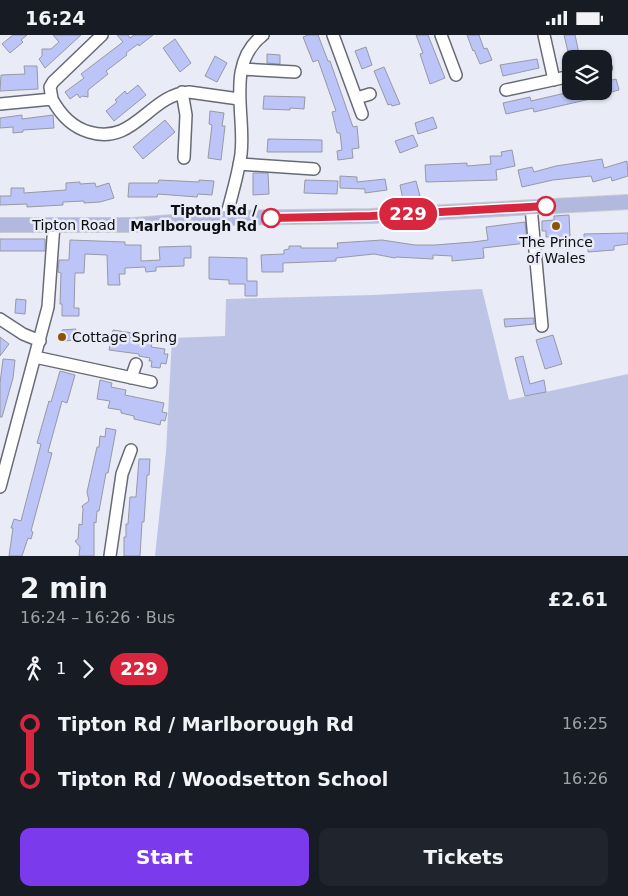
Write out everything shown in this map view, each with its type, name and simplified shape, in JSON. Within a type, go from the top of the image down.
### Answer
[{"type":"main road","name":"Tipton Road","points":[[0,225],[134,225],[226,218],[371,216],[628,202]]},
{"type":"street","points":[[102,35],[52,81],[50,87],[52,99],[70,122],[86,131],[103,134],[118,133],[173,95],[182,93],[189,92],[239,99]]},
{"type":"street","points":[[226,218],[242,143],[239,99],[242,69],[246,53],[253,42],[262,35]]},
{"type":"street","points":[[334,35],[362,114]]},
{"type":"street","points":[[441,35],[456,75]]},
{"type":"street","points":[[544,35],[554,80]]},
{"type":"street","points":[[242,69],[295,73]]},
{"type":"street","points":[[506,90],[562,78]]},
{"type":"street","points":[[182,93],[186,115],[184,158]]},
{"type":"street","points":[[357,98],[370,94]]},
{"type":"street","points":[[0,104],[52,99]]},
{"type":"street","points":[[239,164],[314,169]]},
{"type":"street","points":[[531,207],[542,326]]},
{"type":"street","points":[[0,487],[48,307],[54,224]]},
{"type":"street","points":[[0,319],[23,334],[40,341]]},
{"type":"street","points":[[35,357],[151,382]]},
{"type":"street","points":[[132,378],[136,364]]},
{"type":"street","points":[[110,556],[122,474],[131,449]]},
{"type":"shaded area","points":[[482,289],[509,400],[628,374],[628,556],[155,556],[166,452],[172,338],[225,336],[226,299],[374,295]]},
{"type":"building","points":[[13,35],[27,35],[21,40],[23,42],[10,53],[2,44]]},
{"type":"building","points":[[53,35],[81,35],[45,68],[39,59],[42,56],[42,49],[51,49],[59,42]]},
{"type":"building","points":[[117,35],[128,35],[130,38],[134,35],[153,35],[126,53],[127,55],[106,71],[108,74],[88,90],[88,97],[82,96],[80,98],[77,94],[70,99],[65,92],[84,78],[81,74],[123,42]]},
{"type":"building","points":[[318,35],[328,61],[330,61],[353,127],[357,126],[359,148],[352,149],[353,158],[338,160],[337,151],[342,150],[340,133],[337,133],[332,112],[336,111],[318,60],[313,62],[303,37]]},
{"type":"building","points":[[416,35],[428,35],[445,78],[430,84],[420,54],[423,53]]},
{"type":"building","points":[[467,35],[479,35],[484,49],[487,48],[492,60],[480,64]]},
{"type":"building","points":[[564,35],[575,35],[578,50],[568,50]]},
{"type":"building","points":[[175,39],[191,63],[180,72],[163,48]]},
{"type":"building","points":[[366,47],[372,65],[362,69],[355,51]]},
{"type":"building","points":[[267,54],[280,55],[280,64],[267,63]]},
{"type":"building","points":[[215,56],[227,63],[217,82],[205,76]]},
{"type":"building","points":[[537,59],[539,68],[503,76],[500,65]]},
{"type":"building","points":[[24,66],[37,66],[38,89],[0,91],[1,75],[25,74]]},
{"type":"building","points":[[384,67],[400,104],[388,105],[374,71]]},
{"type":"building","points":[[616,79],[619,90],[612,92],[612,80]]},
{"type":"building","points":[[138,85],[146,95],[114,121],[106,111],[117,102],[115,100],[125,91],[127,94]]},
{"type":"building","points":[[562,94],[562,100],[586,100],[534,112],[533,108],[506,114],[503,103],[530,97],[531,101]]},
{"type":"building","points":[[264,96],[305,97],[304,109],[263,109]]},
{"type":"building","points":[[210,111],[224,113],[222,126],[225,126],[221,160],[208,158],[212,125],[209,124]]},
{"type":"building","points":[[22,115],[22,119],[53,115],[54,128],[23,130],[23,132],[13,133],[13,127],[0,128],[0,118]]},
{"type":"building","points":[[433,117],[437,128],[418,134],[415,123]]},
{"type":"building","points":[[165,120],[175,132],[143,159],[133,147]]},
{"type":"building","points":[[413,135],[418,146],[400,153],[395,141]]},
{"type":"building","points":[[268,139],[322,140],[322,152],[267,152]]},
{"type":"building","points":[[512,150],[515,166],[496,170],[497,180],[426,182],[425,165],[467,163],[467,166],[491,164],[490,156],[502,156],[501,152]]},
{"type":"building","points":[[602,159],[604,168],[627,161],[628,176],[612,181],[611,177],[593,182],[591,176],[553,180],[522,187],[518,170],[532,167],[534,172],[556,166]]},
{"type":"building","points":[[253,173],[268,173],[269,194],[253,195]]},
{"type":"building","points":[[340,176],[357,177],[357,182],[385,179],[387,190],[365,193],[365,189],[340,188]]},
{"type":"building","points":[[159,180],[214,181],[212,195],[198,194],[197,197],[158,194],[157,197],[128,197],[129,183],[158,183]]},
{"type":"building","points":[[305,180],[338,181],[337,194],[304,193]]},
{"type":"building","points":[[416,181],[420,196],[403,200],[400,185]]},
{"type":"building","points":[[80,182],[80,184],[95,183],[96,187],[109,183],[114,198],[100,202],[63,202],[63,205],[27,207],[27,204],[0,205],[0,196],[11,196],[11,188],[24,188],[24,193],[66,190],[66,183]]},
{"type":"building","name":"The Prince of Wales","points":[[569,215],[570,236],[546,237],[546,231],[542,231],[542,221],[554,220],[554,216]]},
{"type":"building","points":[[525,222],[527,243],[483,248],[484,258],[452,261],[452,256],[433,255],[433,259],[395,258],[374,254],[336,258],[336,261],[283,263],[283,272],[262,272],[261,255],[284,254],[284,250],[289,249],[289,246],[301,246],[301,248],[338,248],[337,243],[382,240],[415,245],[473,242],[488,240],[486,227]]},
{"type":"building","points":[[628,233],[628,244],[614,246],[614,250],[588,252],[588,246],[584,246],[584,234]]},
{"type":"building","points":[[0,239],[45,239],[45,251],[0,251]]},
{"type":"building","points":[[70,240],[125,242],[125,245],[141,245],[141,261],[160,260],[159,247],[191,246],[191,258],[184,258],[184,266],[156,267],[156,271],[146,272],[145,267],[125,268],[125,274],[119,274],[120,285],[108,285],[107,255],[85,254],[84,273],[75,273],[74,308],[79,308],[79,316],[62,316],[62,304],[60,304],[61,273],[58,272],[59,260],[69,260]]},
{"type":"building","points":[[209,257],[247,258],[247,281],[257,281],[257,296],[245,296],[245,284],[229,284],[229,280],[209,279]]},
{"type":"building","points":[[16,299],[26,300],[25,314],[15,313]]},
{"type":"building","points":[[534,318],[534,324],[505,327],[504,319]]},
{"type":"building","points":[[76,329],[77,340],[63,341],[62,330]]},
{"type":"building","points":[[113,330],[139,334],[138,336],[150,338],[153,341],[151,347],[165,349],[164,354],[168,354],[166,364],[161,363],[160,368],[151,367],[152,361],[149,361],[150,358],[139,356],[139,354],[109,350]]},
{"type":"building","points":[[553,335],[562,364],[545,369],[536,340]]},
{"type":"building","points":[[0,337],[9,344],[0,356]]},
{"type":"building","points":[[523,356],[530,384],[544,380],[546,392],[525,396],[515,358]]},
{"type":"building","points":[[3,359],[15,360],[13,378],[2,417],[0,417],[0,383]]},
{"type":"building","points":[[60,371],[75,375],[67,403],[62,401],[48,452],[52,453],[31,531],[33,532],[31,539],[28,538],[22,556],[9,556],[13,528],[11,528],[14,519],[21,521],[41,444],[37,443]]},
{"type":"building","points":[[100,380],[112,383],[111,387],[126,390],[125,395],[164,403],[162,412],[167,413],[165,421],[161,420],[160,425],[134,419],[134,416],[121,413],[121,410],[108,408],[110,401],[97,399]]},
{"type":"building","points":[[106,428],[116,430],[99,511],[97,511],[96,523],[94,522],[94,556],[79,556],[80,547],[75,541],[78,539],[79,524],[82,525],[82,506],[89,501],[87,492],[97,447],[99,447],[100,436],[105,437]]},
{"type":"building","points":[[139,459],[150,459],[140,556],[124,556],[124,537],[126,537],[126,524],[128,524],[130,497],[136,497]]},
{"type":"bus line","name":"229","points":[[271,218],[371,216],[546,206]]},
{"type":"place","name":"Tipton Rd / Marlborough Rd","points":[[271,218]]},
{"type":"place","name":"The Prince of Wales","points":[[556,226]]},
{"type":"place","name":"Cottage Spring","points":[[62,337]]}]
